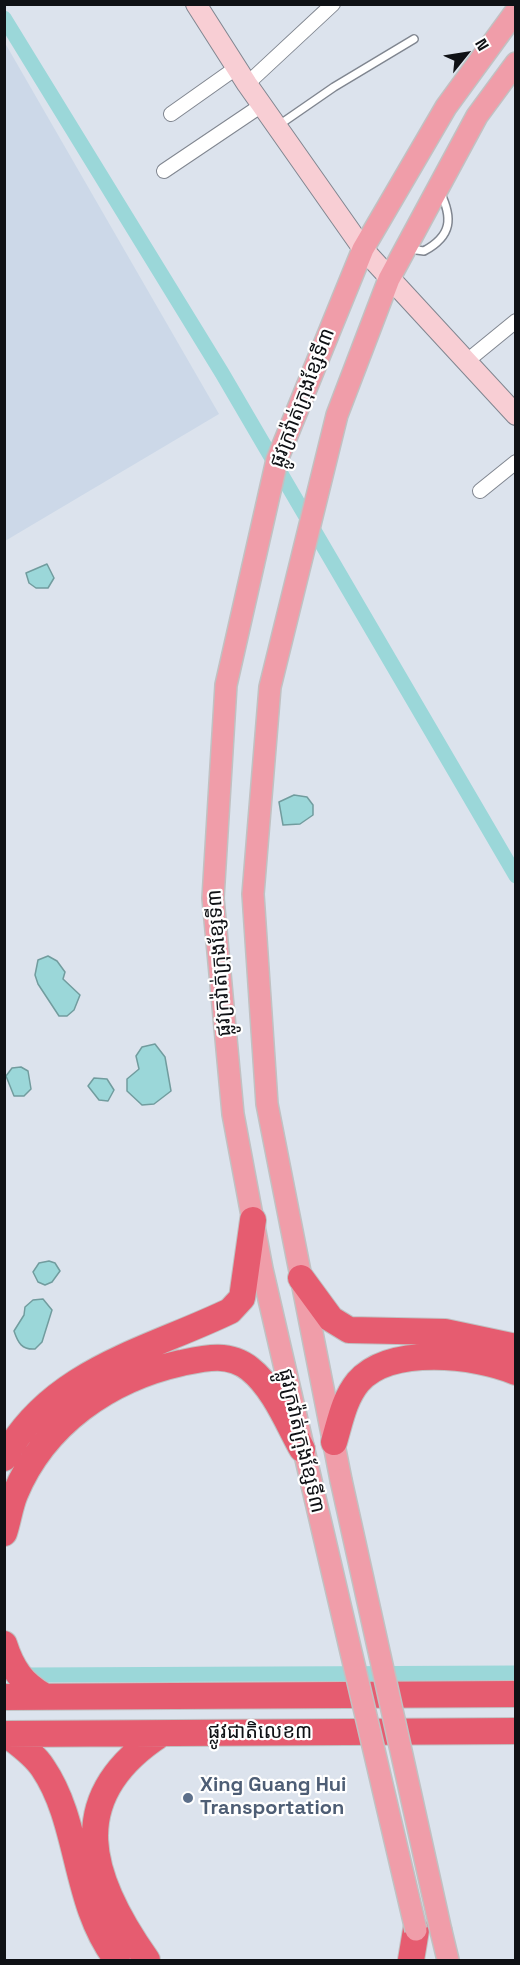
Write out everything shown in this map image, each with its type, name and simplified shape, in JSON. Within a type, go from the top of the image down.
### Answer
[{"type":"highway","points":[[4,1458],[14,1441],[60,1393],[92,1371],[230,1311],[242,1298],[253,1220]]},
{"type":"highway","points":[[301,1278],[331,1319],[349,1330],[445,1332],[516,1347]]},
{"type":"highway","points":[[4,1533],[14,1494],[35,1457],[62,1425],[94,1397],[170,1366],[214,1356],[249,1368],[261,1380],[302,1449]]},
{"type":"highway","points":[[334,1442],[348,1396],[359,1381],[377,1368],[396,1361],[442,1357],[502,1367],[516,1372]]},
{"type":"highway","points":[[4,1644],[15,1672],[27,1686],[44,1696]]},
{"type":"highway","name":"ផ្លូវជាតិលេខ៣","points":[[4,1697],[516,1694]]},
{"type":"highway","name":"ផ្លូវជាតិលេខ៣","points":[[5,1734],[516,1731]]},
{"type":"highway","points":[[5,1734],[30,1753],[50,1779],[59,1798],[90,1910],[117,1960]]},
{"type":"highway","points":[[147,1960],[121,1924],[105,1890],[97,1856],[94,1820],[104,1793],[115,1775],[144,1745],[161,1734]]},
{"type":"highway","points":[[411,1960],[416,1930]]},
{"type":"main road","points":[[196,4],[242,76],[363,249],[388,279],[516,415]]},
{"type":"main road","name":"ផ្លូវក្រវ៉ាត់ក្រុងខ្សែទី៣","points":[[422,1960],[302,1449],[253,1220],[233,1114],[213,898],[225,685],[277,460],[363,249],[446,107],[516,11]]},
{"type":"main road","name":"ផ្លូវក្រវ៉ាត់ក្រុងខ្សែទី៣","points":[[448,1960],[341,1480],[267,1104],[253,894],[270,687],[336,415],[388,279],[477,116],[515,64]]},
{"type":"street","points":[[171,114],[242,76],[333,4]]},
{"type":"street","points":[[164,171],[262,105]]},
{"type":"street","points":[[467,361],[516,321]]},
{"type":"street","points":[[480,490],[516,462]]},
{"type":"lane","points":[[277,127],[334,87],[414,39]]},
{"type":"lane","points":[[404,248],[424,251],[436,245],[447,228],[449,210],[437,187]]},
{"type":"shaded area","points":[[5,43],[219,414],[4,541]]},
{"type":"shaded area","points":[[47,564],[54,578],[48,588],[36,588],[29,583],[26,573]]},
{"type":"shaded area","points":[[294,795],[307,797],[313,805],[313,815],[300,824],[283,825],[279,802]]},
{"type":"shaded area","points":[[48,956],[57,961],[65,972],[63,979],[80,995],[74,1010],[67,1016],[59,1016],[38,984],[35,975],[38,960]]},
{"type":"shaded area","points":[[155,1044],[165,1057],[171,1091],[154,1104],[142,1105],[127,1091],[127,1079],[139,1069],[136,1056],[142,1047]]},
{"type":"shaded area","points":[[21,1067],[28,1071],[31,1089],[24,1096],[14,1096],[6,1076],[12,1068]]},
{"type":"shaded area","points":[[94,1078],[107,1079],[114,1090],[108,1101],[99,1100],[88,1086]]},
{"type":"shaded area","points":[[49,1261],[55,1263],[60,1271],[52,1282],[45,1285],[38,1282],[33,1272],[39,1263]]},
{"type":"shaded area","points":[[43,1299],[52,1310],[42,1342],[35,1349],[24,1347],[14,1331],[24,1315],[25,1307],[33,1300]]},
{"type":"waterway","points":[[4,18],[222,373],[516,876]]},
{"type":"waterway","points":[[28,1675],[516,1673]]},
{"type":"place","name":"Xing Guang Hui Transportation","points":[[188,1798]]}]
